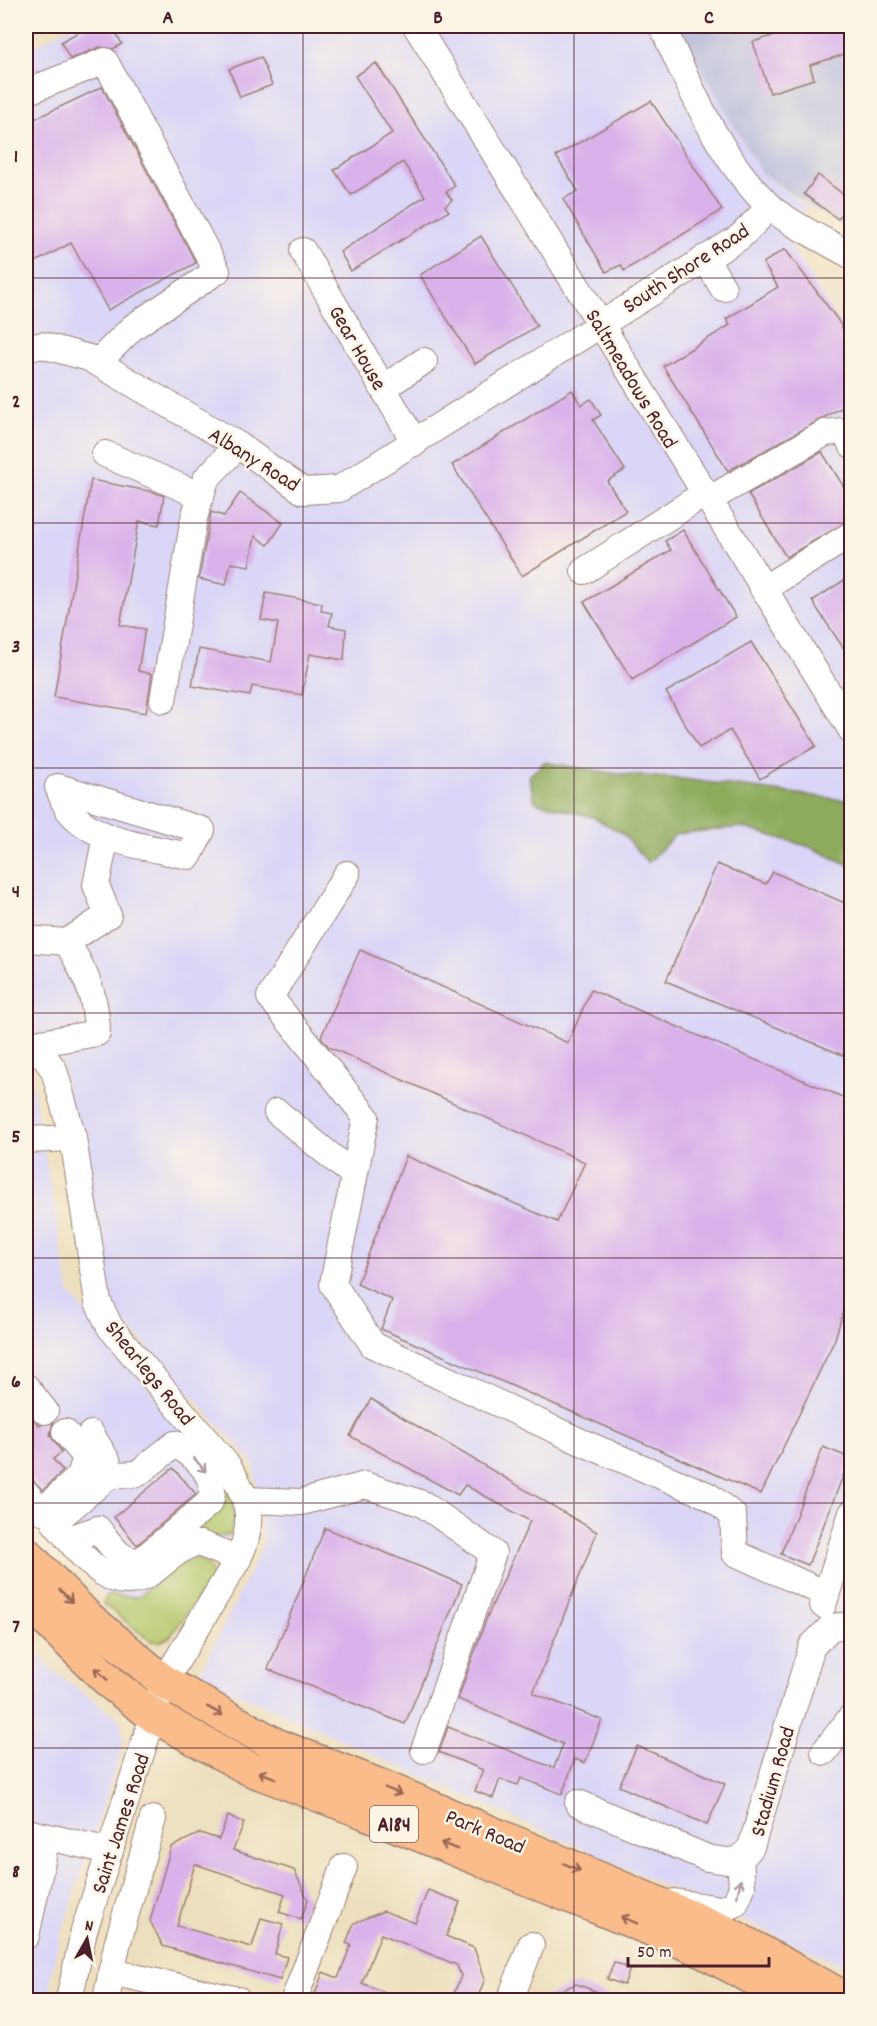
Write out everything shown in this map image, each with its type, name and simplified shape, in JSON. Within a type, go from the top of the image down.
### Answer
[{"type":"highway","name":"Park Road","points":[[26,1554],[86,1616],[164,1682],[276,1745],[325,1781],[695,1947],[795,2001]]},
{"type":"highway","name":"Park Road","points":[[26,1600],[112,1684],[154,1716],[250,1769],[325,1781],[653,1902],[725,1932],[848,2001]]},
{"type":"street","name":"Saltmeadows Road","points":[[416,26],[852,731]]},
{"type":"street","name":"South Shore Road","points":[[600,323],[740,237],[770,207],[732,164],[698,101],[662,26]]},
{"type":"street","points":[[26,92],[105,61],[217,271],[133,327],[97,363]]},
{"type":"street","points":[[770,207],[852,256]]},
{"type":"street","name":"Gear House","points":[[303,251],[415,443]]},
{"type":"street","points":[[705,258],[723,288]]},
{"type":"street","name":"Albany Road","points":[[26,349],[42,345],[97,363],[238,445],[303,491],[339,489],[415,443],[600,323]]},
{"type":"street","points":[[383,388],[424,361]]},
{"type":"street","points":[[584,571],[706,497],[825,433],[843,431],[852,445]]},
{"type":"street","points":[[164,700],[194,518],[206,479],[238,445]]},
{"type":"street","points":[[105,454],[201,496]]},
{"type":"street","points":[[763,589],[852,534]]},
{"type":"street","points":[[58,788],[202,830],[189,856],[106,836],[82,822],[68,808],[58,788]]},
{"type":"street","points":[[26,939],[68,942],[108,915],[96,885],[106,836]]},
{"type":"street","points":[[347,874],[270,997],[366,1117],[333,1284],[373,1345],[579,1441],[709,1496],[733,1515],[735,1553],[825,1599],[852,1513]]},
{"type":"street","points":[[30,1043],[97,1033],[88,977],[68,942]]},
{"type":"street","name":"Shearlegs Road","points":[[30,1043],[54,1070],[73,1138],[98,1302],[145,1386],[228,1466],[244,1491],[246,1500],[249,1519],[246,1542],[164,1682]]},
{"type":"street","points":[[277,1112],[354,1174]]},
{"type":"street","points":[[28,1146],[73,1138]]},
{"type":"street","points":[[26,1387],[45,1411]]},
{"type":"street","points":[[26,1493],[42,1511],[80,1476],[86,1457],[65,1432]]},
{"type":"street","points":[[91,1434],[108,1462],[112,1476]]},
{"type":"street","points":[[84,1498],[98,1529],[123,1559],[133,1562],[142,1560],[210,1502],[214,1491],[211,1478],[189,1453],[175,1444],[137,1474],[112,1476],[65,1510],[54,1522],[93,1567],[106,1576],[124,1581],[137,1580],[148,1575],[192,1544],[201,1544],[238,1559]]},
{"type":"street","points":[[246,1500],[302,1502],[364,1485],[423,1504],[493,1552],[424,1750]]},
{"type":"street","points":[[72,1542],[80,1535],[98,1529]]},
{"type":"street","name":"Stadium Road","points":[[578,1803],[707,1858],[740,1860],[751,1847],[812,1646],[831,1628],[852,1625]]},
{"type":"street","name":"Saint James Road","points":[[69,2001],[84,1931],[164,1682]]},
{"type":"street","points":[[824,1752],[852,1716]]},
{"type":"street","points":[[106,2001],[111,1972],[153,1819]]},
{"type":"street","points":[[26,1936],[36,1834],[110,1851]]},
{"type":"street","points":[[653,1902],[679,1902],[721,1910],[735,1904],[742,1887],[740,1860]]},
{"type":"street","points":[[294,2001],[344,1867]]},
{"type":"street","points":[[510,2001],[531,1945]]},
{"type":"street","points":[[111,1972],[238,2001]]},
{"type":"shaded area","points":[[72,26],[677,26],[761,173],[808,207],[786,238],[851,340],[851,1969],[199,1676],[263,1545],[254,1464],[114,1311],[58,1048],[26,1047],[26,51]]},
{"type":"shaded area","points":[[677,26],[851,26],[851,233],[761,173]]},
{"type":"shaded area","points":[[26,1048],[69,1292],[185,1432],[232,1530],[160,1639],[101,1593],[26,1507]]},
{"type":"shaded area","points":[[26,1638],[53,1671],[120,1719],[124,1741],[55,1954],[48,2000],[26,2000]]},
{"type":"green space","points":[[544,762],[617,774],[683,779],[851,801],[851,866],[810,847],[741,827],[676,834],[648,863],[622,833],[593,817],[535,802],[529,776]]},
{"type":"green space","points":[[221,1475],[233,1504],[234,1519],[230,1535],[180,1542]]},
{"type":"green space","points":[[190,1558],[205,1560],[211,1569],[211,1579],[170,1637],[160,1642],[151,1641],[103,1604],[107,1595],[137,1597]]},
{"type":"building","points":[[89,26],[112,26],[122,44],[113,49],[100,47],[70,59],[61,42]]},
{"type":"building","points":[[802,26],[852,26],[852,52],[810,65],[814,79],[770,93],[753,42]]},
{"type":"building","points":[[261,57],[272,85],[240,97],[229,69]]},
{"type":"building","points":[[376,63],[455,186],[446,192],[452,200],[445,206],[449,211],[351,271],[340,252],[425,196],[403,162],[351,195],[334,170],[392,133],[355,76]]},
{"type":"building","points":[[102,87],[196,263],[108,310],[71,243],[26,267],[26,123]]},
{"type":"building","points":[[651,101],[722,210],[624,271],[621,265],[606,272],[563,199],[578,191],[556,156]]},
{"type":"building","points":[[818,175],[852,201],[838,219],[804,194]]},
{"type":"building","points":[[481,236],[537,326],[475,364],[420,275]]},
{"type":"building","points":[[785,249],[837,319],[852,345],[852,402],[728,471],[663,366],[730,325],[726,319],[778,287],[763,263]]},
{"type":"building","points":[[572,390],[581,405],[591,399],[601,415],[593,420],[625,470],[607,481],[626,511],[522,576],[452,465]]},
{"type":"building","points":[[822,452],[852,500],[852,519],[786,557],[748,494]]},
{"type":"building","points":[[91,480],[164,496],[159,525],[139,521],[120,625],[145,629],[138,671],[152,674],[146,713],[54,697]]},
{"type":"building","points":[[240,493],[283,523],[268,545],[255,536],[249,566],[231,563],[226,585],[199,579],[211,512],[224,516]]},
{"type":"building","points":[[683,530],[736,617],[632,680],[584,602],[671,550],[665,541]]},
{"type":"building","points":[[852,575],[852,661],[812,601]]},
{"type":"building","points":[[266,593],[322,603],[321,611],[332,613],[329,626],[346,629],[344,660],[310,654],[302,695],[252,686],[250,696],[192,686],[199,649],[271,662],[278,623],[261,620]]},
{"type":"building","points":[[751,642],[816,746],[760,779],[730,730],[699,748],[666,692]]},
{"type":"building","points":[[717,864],[766,884],[773,872],[852,906],[852,1059],[666,981]]},
{"type":"building","points":[[360,950],[568,1043],[591,990],[852,1101],[852,1282],[835,1339],[761,1494],[381,1329],[392,1300],[357,1284],[406,1156],[557,1222],[585,1162],[329,1047],[321,1037]]},
{"type":"building","points":[[371,1399],[597,1532],[533,1693],[602,1720],[585,1763],[575,1759],[562,1794],[521,1778],[518,1785],[500,1779],[493,1798],[475,1791],[483,1770],[439,1752],[448,1727],[554,1768],[563,1744],[458,1699],[487,1617],[530,1521],[465,1485],[458,1495],[350,1436]]},
{"type":"building","points":[[26,1411],[39,1425],[53,1423],[50,1435],[62,1452],[53,1459],[63,1471],[43,1490],[31,1479],[26,1478]]},
{"type":"building","points":[[823,1447],[850,1458],[808,1565],[781,1554]]},
{"type":"building","points":[[173,1468],[196,1494],[137,1545],[114,1517]]},
{"type":"building","points":[[325,1528],[462,1584],[405,1724],[268,1669]]},
{"type":"building","points":[[637,1746],[725,1784],[707,1825],[619,1786]]},
{"type":"building","points":[[228,1816],[244,1823],[233,1850],[294,1870],[308,1900],[301,1919],[279,1912],[285,1894],[195,1864],[177,1926],[252,1947],[261,1918],[283,1924],[275,1954],[287,1957],[280,1980],[163,1946],[150,1921],[171,1847],[200,1833],[219,1839]]},
{"type":"building","points":[[428,1890],[460,1902],[446,1936],[474,1948],[485,1979],[476,2001],[451,2001],[461,1976],[457,1965],[381,1934],[362,1983],[406,2001],[333,2001],[315,1994],[323,1972],[338,1978],[351,1945],[346,1943],[354,1923],[384,1911],[415,1923]]},
{"type":"building","points":[[614,1962],[630,1969],[624,1985],[607,1979]]},
{"type":"building","points":[[576,1984],[617,1999],[617,2001],[535,2001]]}]
